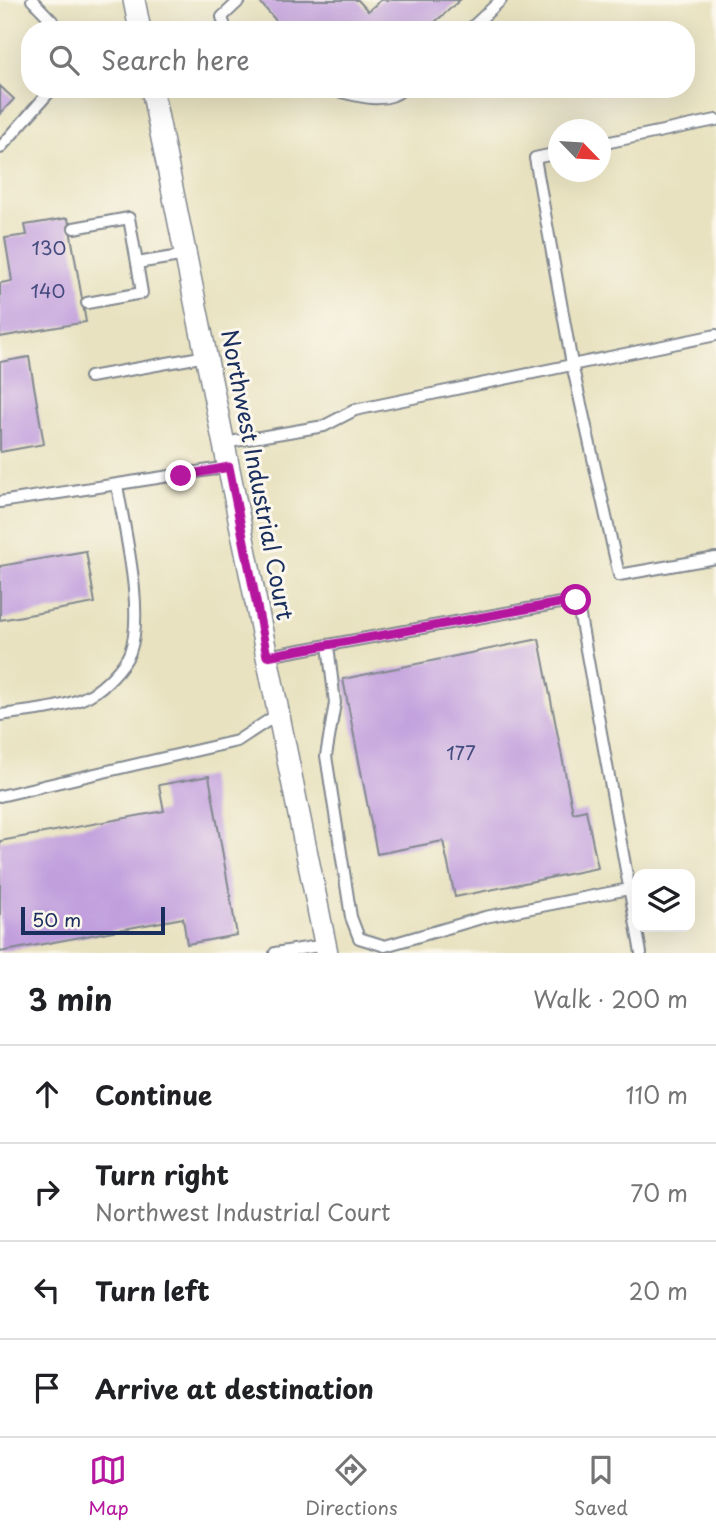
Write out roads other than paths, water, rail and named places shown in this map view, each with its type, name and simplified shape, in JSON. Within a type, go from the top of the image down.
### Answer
[{"type":"street","points":[[134,0],[138,21]]},
{"type":"street","name":"Northwest Industrial Court","points":[[154,98],[326,949]]},
{"type":"lane","points":[[32,0],[52,21]]},
{"type":"lane","points":[[223,21],[222,17],[240,0]]},
{"type":"lane","points":[[478,21],[501,0]]},
{"type":"lane","points":[[0,148],[44,98]]},
{"type":"lane","points":[[611,142],[716,120]]},
{"type":"lane","points":[[548,155],[535,158],[572,364],[619,575],[716,558]]},
{"type":"lane","points":[[74,228],[129,218],[137,263],[142,293],[87,303]]},
{"type":"lane","points":[[137,263],[186,255]]},
{"type":"lane","points":[[224,443],[324,426],[355,410],[716,335]]},
{"type":"lane","points":[[90,377],[206,356]]},
{"type":"lane","points":[[0,502],[229,467]]},
{"type":"lane","points":[[0,715],[60,705],[90,695],[112,676],[130,652],[133,587],[117,485]]},
{"type":"lane","points":[[267,656],[576,600],[641,953]]},
{"type":"lane","points":[[328,645],[335,703],[326,756],[351,917],[359,938],[385,946],[476,919],[629,889]]},
{"type":"lane","points":[[0,796],[237,741],[278,713]]},
{"type":"lane","points":[[275,953],[326,949]]}]
